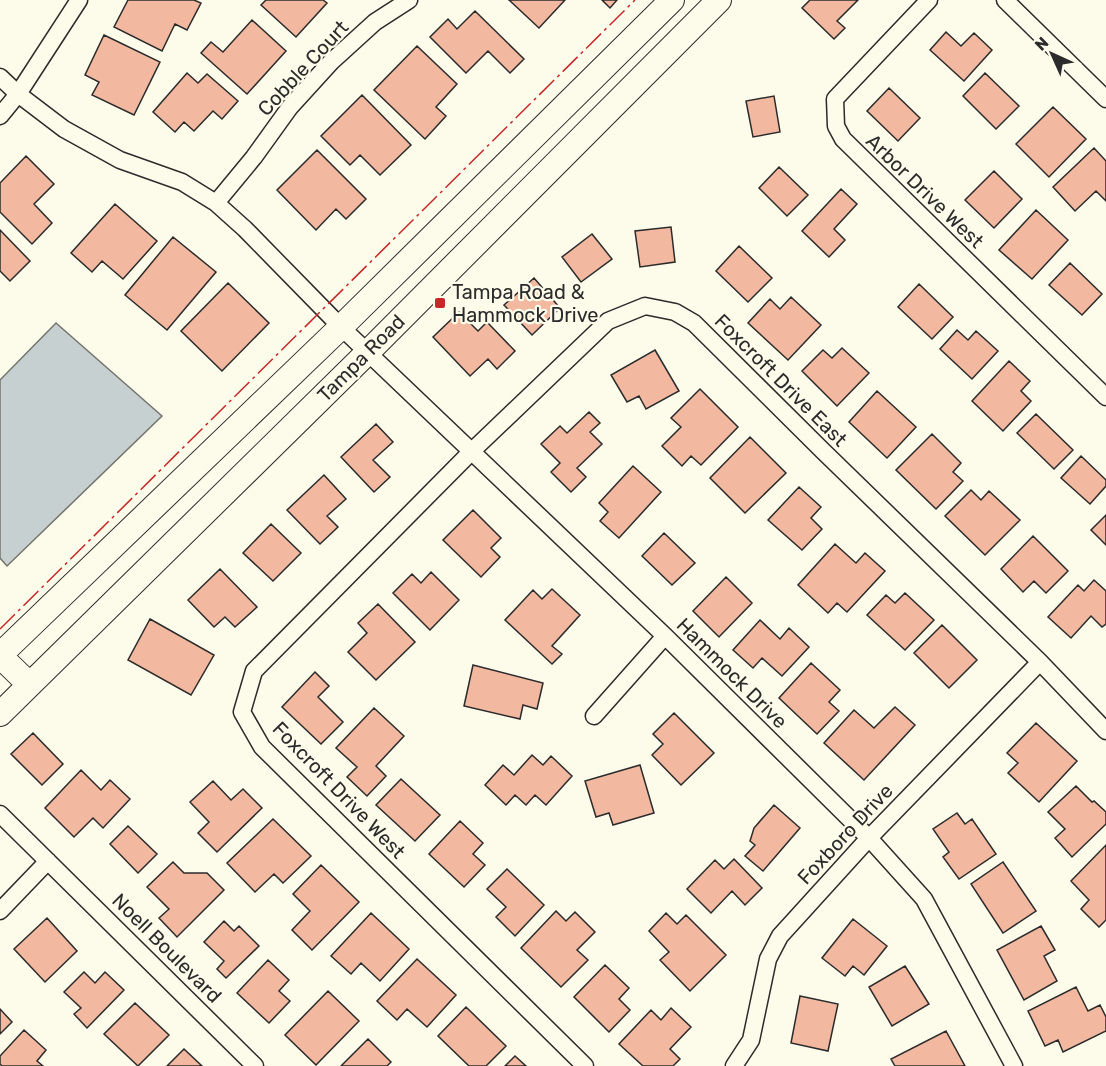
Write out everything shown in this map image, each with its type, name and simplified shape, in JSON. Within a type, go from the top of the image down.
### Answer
[{"type":"main road","name":"Tampa Road","points":[[0,656],[341,327],[672,0]]},
{"type":"main road","name":"Tampa Road","points":[[0,714],[368,352],[718,0]]},
{"type":"main road","points":[[0,656],[29,684]]},
{"type":"street","points":[[0,116],[18,94],[79,0]]},
{"type":"street","name":"Cobble Court","points":[[216,203],[254,157],[290,107],[331,62],[375,22],[409,0]]},
{"type":"street","name":"Arbor Drive West","points":[[929,0],[835,99],[836,126],[843,139],[1106,397]]},
{"type":"street","points":[[1005,0],[1106,99]]},
{"type":"street","name":"Hammock Drive","points":[[0,77],[18,94],[64,129],[120,160],[182,182],[216,203],[245,229],[341,327],[665,636],[869,838],[924,899],[1014,1066]]},
{"type":"street","name":"Foxcroft Drive East","points":[[472,451],[608,321],[645,306],[675,312],[694,323],[1040,662],[1106,731]]},
{"type":"street","name":"Foxcroft Drive West","points":[[472,451],[254,671],[242,712],[262,747],[585,1066]]},
{"type":"street","points":[[594,716],[665,636]]},
{"type":"street","name":"Foxboro Drive","points":[[734,1066],[751,1040],[768,958],[780,936],[869,838],[1040,662]]},
{"type":"street","name":"Noell Boulevard","points":[[0,814],[255,1066]]},
{"type":"street","points":[[0,911],[48,861]]},
{"type":"shaded area","points":[[56,323],[162,416],[7,566],[0,558],[0,380]]},
{"type":"building","points":[[128,0],[194,0],[201,3],[187,30],[175,24],[162,51],[114,27]]},
{"type":"building","points":[[266,0],[323,0],[327,3],[296,37],[261,5]]},
{"type":"building","points":[[509,0],[565,0],[539,28]]},
{"type":"building","points":[[602,0],[617,0],[610,8]]},
{"type":"building","points":[[810,0],[858,0],[837,21],[845,28],[834,39],[802,8]]},
{"type":"building","points":[[475,11],[524,59],[510,73],[488,51],[466,73],[430,37],[448,19],[457,29]]},
{"type":"building","points":[[252,20],[286,51],[247,94],[201,53],[211,42],[223,52]]},
{"type":"building","points":[[946,32],[961,46],[974,33],[992,50],[964,81],[930,50]]},
{"type":"building","points":[[104,35],[160,62],[134,115],[92,95],[99,82],[85,75]]},
{"type":"building","points":[[417,46],[457,84],[436,107],[446,116],[425,139],[374,90]]},
{"type":"building","points":[[187,73],[198,83],[207,74],[238,101],[222,119],[213,111],[194,131],[184,122],[175,132],[153,112]]},
{"type":"building","points":[[985,73],[1019,106],[996,129],[963,96]]},
{"type":"building","points":[[889,88],[920,118],[898,141],[867,111]]},
{"type":"building","points":[[362,95],[411,145],[380,175],[360,155],[350,165],[321,136]]},
{"type":"building","points":[[774,96],[780,132],[753,137],[746,101]]},
{"type":"building","points":[[1053,107],[1086,139],[1049,177],[1016,144]]},
{"type":"building","points":[[1094,148],[1106,161],[1106,201],[1096,191],[1075,211],[1053,187]]},
{"type":"building","points":[[317,150],[366,199],[346,219],[336,209],[316,230],[277,190]]},
{"type":"building","points":[[26,156],[54,184],[34,204],[52,223],[32,244],[0,212],[0,183]]},
{"type":"building","points":[[779,167],[808,195],[787,216],[759,188]]},
{"type":"building","points":[[994,171],[1022,199],[994,228],[965,200]]},
{"type":"building","points":[[841,189],[857,204],[834,229],[845,240],[829,257],[802,231]]},
{"type":"building","points":[[115,204],[157,241],[123,279],[102,261],[92,272],[71,253]]},
{"type":"building","points":[[1036,210],[1068,240],[1032,279],[999,250]]},
{"type":"building","points":[[671,227],[675,262],[640,267],[635,231]]},
{"type":"building","points":[[0,230],[30,261],[10,281],[0,271]]},
{"type":"building","points":[[592,234],[612,259],[581,282],[562,257]]},
{"type":"building","points":[[173,237],[216,272],[167,330],[125,295]]},
{"type":"building","points":[[739,246],[772,278],[748,302],[716,271]]},
{"type":"building","points":[[1070,263],[1102,294],[1082,315],[1049,285]]},
{"type":"building","points":[[534,278],[560,308],[532,335],[504,305]]},
{"type":"building","points":[[228,283],[269,323],[222,371],[181,331]]},
{"type":"building","points":[[919,284],[953,317],[932,339],[898,307]]},
{"type":"building","points":[[791,297],[821,325],[788,360],[748,323],[770,299],[780,309]]},
{"type":"building","points":[[459,312],[478,331],[487,322],[515,351],[497,369],[488,359],[470,376],[433,337]]},
{"type":"building","points":[[957,330],[968,340],[976,331],[998,351],[972,379],[940,349]]},
{"type":"building","points":[[842,348],[869,373],[837,406],[802,371],[823,350],[832,358]]},
{"type":"building","points":[[655,350],[679,391],[646,409],[639,396],[627,402],[611,375]]},
{"type":"building","points":[[1009,361],[1030,381],[1021,391],[1031,401],[1003,431],[972,401]]},
{"type":"building","points":[[700,389],[738,427],[701,465],[691,456],[682,466],[662,446],[681,427],[671,418]]},
{"type":"building","points":[[877,391],[916,427],[887,458],[849,422]]},
{"type":"building","points":[[589,412],[600,423],[590,432],[602,444],[577,468],[586,477],[571,492],[551,472],[560,463],[541,444],[560,426],[567,433]]},
{"type":"building","points":[[1036,414],[1073,450],[1054,469],[1017,433]]},
{"type":"building","points":[[376,424],[393,442],[373,460],[390,477],[374,492],[341,457]]},
{"type":"building","points":[[932,434],[961,463],[953,472],[963,481],[936,509],[896,470]]},
{"type":"building","points":[[750,437],[786,473],[745,513],[710,478]]},
{"type":"building","points":[[1081,456],[1106,480],[1106,486],[1090,504],[1061,478]]},
{"type":"building","points":[[633,466],[661,492],[619,538],[600,521],[608,512],[599,503]]},
{"type":"building","points":[[324,475],[346,499],[327,516],[338,527],[320,544],[287,510]]},
{"type":"building","points":[[799,487],[821,507],[811,518],[822,529],[802,550],[768,520]]},
{"type":"building","points":[[971,490],[981,500],[989,491],[1020,520],[985,555],[945,516]]},
{"type":"building","points":[[473,510],[501,538],[491,548],[500,557],[481,577],[443,540]]},
{"type":"building","points":[[1106,515],[1106,545],[1091,530]]},
{"type":"building","points":[[271,524],[301,553],[273,581],[243,553]]},
{"type":"building","points":[[664,533],[695,563],[672,585],[642,556]]},
{"type":"building","points":[[1033,536],[1068,571],[1046,593],[1034,581],[1023,592],[1001,569]]},
{"type":"building","points":[[835,544],[856,563],[865,553],[885,571],[847,612],[837,603],[828,613],[798,585]]},
{"type":"building","points":[[220,569],[257,607],[235,627],[225,617],[214,627],[188,600]]},
{"type":"building","points":[[431,572],[459,600],[430,630],[393,593],[412,574],[421,583]]},
{"type":"building","points":[[726,577],[752,603],[719,637],[693,611]]},
{"type":"building","points":[[1094,580],[1106,591],[1106,624],[1102,627],[1091,616],[1071,638],[1048,617],[1078,585],[1084,591]]},
{"type":"building","points":[[552,589],[580,615],[552,646],[562,654],[552,664],[505,620],[533,590],[542,599]]},
{"type":"building","points":[[905,593],[934,620],[905,650],[867,615],[886,595],[895,603]]},
{"type":"building","points":[[378,604],[415,642],[376,680],[348,652],[367,633],[358,623]]},
{"type":"building","points":[[150,619],[214,655],[191,695],[128,660]]},
{"type":"building","points":[[760,620],[780,639],[789,628],[809,647],[782,676],[762,658],[753,668],[733,650]]},
{"type":"building","points":[[942,625],[977,660],[949,688],[914,653]]},
{"type":"building","points":[[811,663],[840,690],[829,702],[839,711],[817,734],[779,698]]},
{"type":"building","points":[[473,665],[543,683],[537,709],[523,705],[520,719],[464,706]]},
{"type":"building","points":[[315,672],[329,686],[318,697],[343,722],[321,744],[282,707]]},
{"type":"building","points":[[895,707],[915,725],[864,780],[824,743],[854,710],[874,728]]},
{"type":"building","points":[[374,708],[404,736],[376,766],[386,776],[367,796],[347,777],[357,767],[336,748]]},
{"type":"building","points":[[674,713],[714,753],[681,785],[652,755],[663,744],[653,734]]},
{"type":"building","points":[[1036,723],[1077,761],[1039,802],[1008,773],[1018,763],[1007,753]]},
{"type":"building","points":[[33,733],[63,764],[42,785],[11,754]]},
{"type":"building","points":[[532,755],[543,765],[551,756],[572,776],[546,805],[535,795],[526,805],[515,795],[506,805],[485,785],[503,765],[514,775]]},
{"type":"building","points":[[640,765],[654,813],[613,825],[609,813],[596,817],[585,781]]},
{"type":"building","points":[[81,770],[101,790],[110,780],[130,799],[103,828],[93,818],[74,837],[45,808]]},
{"type":"building","points":[[401,779],[440,815],[415,841],[376,805]]},
{"type":"building","points":[[213,781],[231,800],[243,789],[262,808],[217,852],[198,833],[209,822],[190,802]]},
{"type":"building","points":[[1076,786],[1106,812],[1106,824],[1072,857],[1055,838],[1065,829],[1048,812]]},
{"type":"building","points":[[774,805],[800,828],[763,871],[745,856],[755,845],[750,841],[754,828]]},
{"type":"building","points":[[957,813],[965,824],[972,819],[996,854],[959,879],[943,857],[949,852],[933,829]]},
{"type":"building","points":[[273,819],[311,856],[283,883],[274,874],[255,892],[227,863]]},
{"type":"building","points":[[460,821],[483,843],[473,854],[485,865],[464,887],[429,854]]},
{"type":"building","points":[[128,826],[157,854],[138,873],[110,844]]},
{"type":"building","points":[[1106,845],[1106,920],[1099,927],[1081,909],[1089,900],[1071,881]]},
{"type":"building","points":[[734,859],[762,888],[745,905],[732,891],[711,913],[687,889],[715,860],[724,869]]},
{"type":"building","points":[[173,862],[184,873],[207,873],[224,890],[177,937],[159,918],[169,909],[147,887]]},
{"type":"building","points":[[1003,862],[1036,911],[1003,933],[971,884]]},
{"type":"building","points":[[321,865],[359,902],[312,950],[292,930],[310,911],[293,894]]},
{"type":"building","points":[[507,869],[544,905],[515,936],[496,917],[506,907],[487,889]]},
{"type":"building","points":[[556,911],[566,921],[575,912],[595,932],[577,950],[588,960],[561,987],[521,948]]},
{"type":"building","points":[[371,913],[409,949],[380,981],[361,963],[351,974],[331,956]]},
{"type":"building","points":[[666,913],[677,924],[686,915],[726,955],[690,991],[660,960],[669,952],[649,931]]},
{"type":"building","points":[[47,918],[77,951],[45,982],[14,949]]},
{"type":"building","points":[[853,919],[887,946],[864,975],[853,966],[845,976],[822,958]]},
{"type":"building","points":[[224,921],[234,931],[239,926],[259,946],[226,978],[217,969],[224,961],[204,942]]},
{"type":"building","points":[[1041,926],[1055,950],[1044,956],[1057,981],[1024,1000],[997,950]]},
{"type":"building","points":[[417,959],[456,995],[427,1027],[407,1009],[397,1020],[377,1001]]},
{"type":"building","points":[[268,960],[289,980],[279,991],[290,1001],[269,1023],[237,993]]},
{"type":"building","points":[[605,965],[629,988],[619,999],[630,1010],[609,1032],[574,997]]},
{"type":"building","points":[[905,966],[929,1004],[892,1026],[869,987]]},
{"type":"building","points":[[84,972],[95,983],[105,972],[124,990],[87,1028],[74,1014],[81,1008],[64,992]]},
{"type":"building","points":[[1076,987],[1088,1011],[1100,1005],[1106,1017],[1106,1031],[1063,1052],[1058,1040],[1045,1046],[1028,1011]]},
{"type":"building","points":[[328,991],[359,1021],[316,1065],[285,1035]]},
{"type":"building","points":[[800,996],[838,1004],[828,1051],[791,1043]]},
{"type":"building","points":[[135,1003],[169,1035],[138,1066],[104,1034]]},
{"type":"building","points":[[466,1007],[506,1046],[486,1066],[469,1066],[438,1036]]},
{"type":"building","points":[[671,1008],[691,1027],[670,1049],[680,1059],[673,1066],[643,1066],[619,1044],[651,1010],[661,1020]]},
{"type":"building","points":[[0,1009],[12,1022],[0,1034]]},
{"type":"building","points":[[24,1030],[46,1050],[37,1061],[43,1066],[2,1066],[0,1056]]},
{"type":"building","points":[[946,1031],[965,1066],[895,1066],[891,1059]]},
{"type":"building","points":[[368,1039],[391,1062],[387,1066],[341,1066]]},
{"type":"building","points":[[184,1049],[202,1066],[167,1066]]},
{"type":"building","points":[[515,1056],[526,1066],[505,1066]]},
{"type":"power","points":[[0,629],[635,0]]},
{"type":"place","name":"Tampa Road & Hammock Drive","points":[[440,303]]}]
